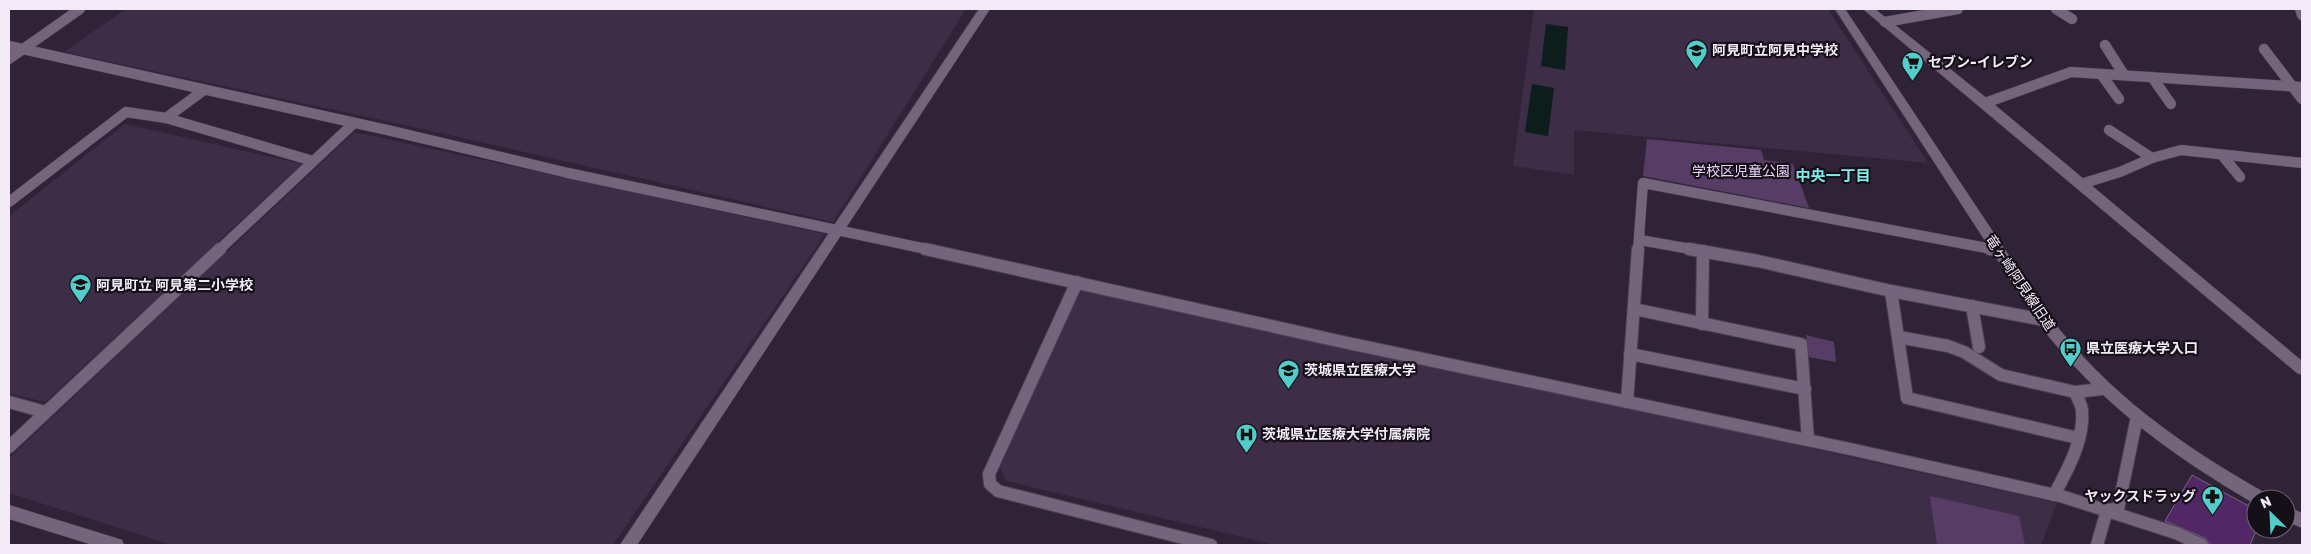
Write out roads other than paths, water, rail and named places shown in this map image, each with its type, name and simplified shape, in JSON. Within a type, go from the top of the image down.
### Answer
[{"type":"street","points":[[9,59],[80,9]]},
{"type":"street","points":[[628,545],[984,9]]},
{"type":"street","name":"竜ヶ崎阿見線旧道","points":[[1840,9],[1997,250],[2044,320],[2074,360],[2102,389],[2137,417],[2204,465],[2246,490]]},
{"type":"street","points":[[1868,9],[1985,103],[2302,369]]},
{"type":"street","points":[[1884,22],[1958,9]]},
{"type":"street","points":[[2056,9],[2072,19]]},
{"type":"street","points":[[2300,9],[2302,15]]},
{"type":"street","points":[[2105,45],[2124,75]]},
{"type":"street","points":[[9,46],[568,173],[837,229],[1342,342],[2054,494],[2176,533],[2202,545]]},
{"type":"street","points":[[2264,49],[2297,87],[2302,99]]},
{"type":"street","points":[[1985,103],[2070,72],[2297,87]]},
{"type":"street","points":[[2101,74],[2119,99]]},
{"type":"street","points":[[2152,77],[2171,104]]},
{"type":"street","points":[[166,118],[204,90]]},
{"type":"street","points":[[9,202],[126,112],[166,118],[313,160]]},
{"type":"street","points":[[9,447],[353,124]]},
{"type":"street","points":[[2109,130],[2152,158]]},
{"type":"street","points":[[2081,184],[2120,172],[2152,158],[2181,150],[2302,162]]},
{"type":"street","points":[[2222,155],[2240,177]]},
{"type":"street","points":[[1627,402],[1643,183],[1997,250]]},
{"type":"street","points":[[1640,240],[1758,261],[1890,291],[2044,320]]},
{"type":"street","points":[[1702,324],[1703,251]]},
{"type":"street","points":[[1077,282],[989,474],[990,484],[998,491],[1212,545]]},
{"type":"street","points":[[1890,291],[1907,398],[2078,438]]},
{"type":"street","points":[[1972,306],[1979,347]]},
{"type":"street","points":[[1634,310],[1801,344],[1808,440]]},
{"type":"street","points":[[1898,337],[1951,348],[1964,353],[1991,371],[2001,375],[2075,392],[2102,389]]},
{"type":"street","points":[[1630,354],[1805,389]]},
{"type":"street","points":[[2054,494],[2067,470],[2078,438],[2082,410],[2075,392]]},
{"type":"street","points":[[9,402],[45,412]]},
{"type":"street","points":[[2107,510],[2118,508],[2137,417]]},
{"type":"street","points":[[2097,545],[2107,510]]},
{"type":"street","points":[[9,512],[116,545]]},
{"type":"place","name":"阿見町立阿見中学校","points":[[1696,69]]},
{"type":"place","name":"セブン-イレブン","points":[[1912,81]]},
{"type":"place","name":"阿見町立 阿見第二小学校","points":[[80,304]]},
{"type":"place","name":"県立医療大学入口","points":[[2070,367]]},
{"type":"place","name":"茨城県立医療大学","points":[[1288,389]]},
{"type":"place","name":"茨城県立医療大学付属病院","points":[[1246,453]]},
{"type":"place","name":"ヤックスドラッグ","points":[[2212,515]]},
{"type":"district","name":"中央一丁目","points":[[1833,176]]},
{"type":"park label","name":"学校区児童公園","points":[[1741,171]]}]
